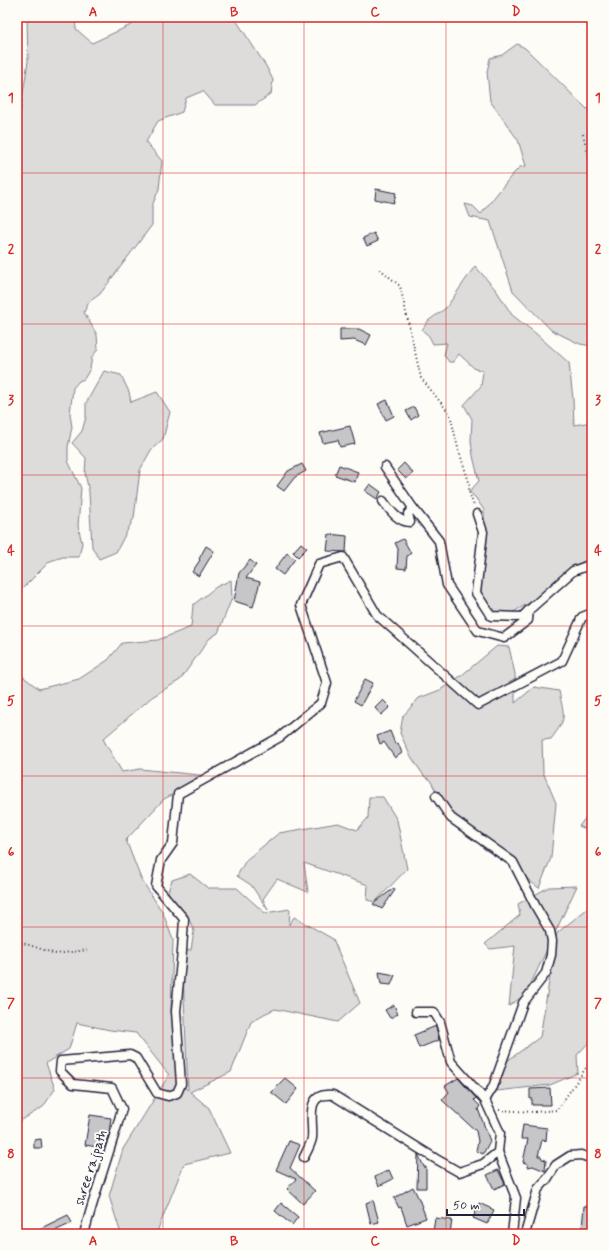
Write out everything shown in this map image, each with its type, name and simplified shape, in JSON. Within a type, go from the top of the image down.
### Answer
[{"type":"street","points":[[385,466],[413,508],[439,541],[447,585],[478,631],[504,638],[528,620],[529,610]]},
{"type":"street","points":[[383,502],[397,518],[404,522],[410,522],[408,514],[413,508]]},
{"type":"street","points":[[477,514],[483,532],[476,593],[492,616],[522,617],[573,571],[592,564]]},
{"type":"street","name":"shree rajpath","points":[[84,1234],[92,1203],[108,1158],[122,1109],[112,1088],[73,1084],[60,1071],[61,1061],[130,1055],[136,1058],[157,1093],[168,1096],[177,1093],[181,1084],[176,1011],[184,919],[156,886],[161,860],[173,843],[178,794],[280,737],[321,703],[327,683],[301,605],[319,564],[343,557],[377,615],[478,705],[562,661],[582,617],[592,613]]},
{"type":"street","points":[[436,796],[451,818],[514,862],[536,907],[550,931],[552,941],[551,955],[546,973],[523,1003],[493,1087],[485,1100]]},
{"type":"street","points":[[416,1012],[434,1012],[440,1022],[451,1062],[485,1100],[500,1133],[498,1152],[516,1198],[512,1234]]},
{"type":"street","points":[[304,1157],[312,1139],[311,1110],[316,1099],[325,1094],[333,1095],[436,1159],[460,1172],[483,1164],[498,1152]]},
{"type":"street","points":[[525,1234],[538,1189],[556,1165],[570,1156],[581,1155],[590,1158],[592,1161]]},
{"type":"path","points":[[583,134],[589,158],[592,160]]},
{"type":"path","points":[[380,269],[400,286],[421,378],[450,414],[458,448],[469,482],[469,492],[477,514]]},
{"type":"path","points":[[17,940],[56,954],[87,950]]},
{"type":"path","points":[[490,1110],[534,1112],[557,1110],[592,1059]]},
{"type":"shaded area","points":[[27,17],[75,17],[76,29],[92,43],[133,24],[135,17],[234,17],[266,66],[273,80],[271,94],[255,105],[215,105],[203,91],[186,98],[182,112],[158,121],[146,142],[162,161],[159,189],[152,206],[152,225],[100,294],[89,302],[84,312],[97,335],[98,349],[92,357],[90,369],[84,379],[79,381],[73,388],[70,414],[72,427],[68,447],[68,461],[81,488],[78,526],[82,543],[79,557],[63,557],[50,561],[17,594],[17,133],[28,61]]},
{"type":"shaded area","points":[[517,44],[525,48],[587,109],[592,108],[592,346],[580,344],[551,330],[513,291],[490,221],[470,217],[465,204],[473,206],[481,214],[512,175],[520,167],[526,166],[518,140],[490,101],[487,72],[490,58],[502,55]]},
{"type":"shaded area","points":[[475,266],[496,290],[512,315],[569,363],[574,425],[592,422],[592,557],[568,570],[534,600],[510,614],[495,615],[478,597],[477,563],[484,520],[484,510],[475,497],[469,492],[479,481],[471,441],[472,419],[464,405],[481,386],[483,371],[475,369],[459,354],[453,362],[449,362],[444,355],[447,343],[433,344],[429,336],[422,330],[428,321],[446,308]]},
{"type":"shaded area","points":[[104,371],[121,375],[129,392],[131,402],[157,392],[170,412],[163,439],[151,450],[140,470],[134,518],[116,552],[99,559],[92,547],[89,492],[85,473],[86,458],[72,443],[82,431],[86,417],[86,403]]},
{"type":"shaded area","points":[[231,580],[232,598],[218,633],[209,639],[180,680],[152,697],[103,739],[122,772],[140,769],[209,776],[164,799],[126,840],[141,879],[163,913],[173,940],[171,1011],[181,1085],[188,1090],[182,951],[191,950],[194,931],[187,914],[176,910],[168,891],[172,880],[190,874],[208,888],[237,888],[265,913],[290,909],[289,925],[294,917],[333,939],[360,1003],[338,1022],[275,1009],[251,1022],[231,1072],[190,1092],[209,1108],[230,1153],[184,1164],[156,1234],[121,1234],[109,1196],[123,1149],[169,1075],[136,1033],[110,1030],[77,1023],[69,1049],[46,1063],[55,1089],[43,1107],[17,1123],[17,672],[39,689],[79,679],[108,660],[122,643],[158,640],[191,627],[193,605],[216,587]]},
{"type":"shaded area","points":[[497,646],[509,647],[515,674],[515,703],[534,687],[559,691],[562,706],[563,716],[560,726],[551,739],[542,740],[543,772],[556,803],[551,858],[539,888],[509,865],[484,849],[445,808],[430,780],[424,776],[410,755],[400,733],[403,716],[419,698],[440,690],[462,675]]},
{"type":"shaded area","points":[[369,797],[383,797],[397,820],[407,869],[375,902],[367,900],[368,885],[304,863],[308,892],[277,879],[263,899],[268,910],[251,885],[237,876],[246,860],[279,833],[338,823],[357,830],[368,818]]},
{"type":"shaded area","points":[[592,810],[592,832],[579,826]]},
{"type":"shaded area","points":[[577,886],[526,994],[509,1006],[515,946],[490,949],[485,944],[520,915],[518,904],[549,887]]},
{"type":"shaded area","points":[[592,905],[592,1039],[577,1055],[578,1073],[550,1085],[497,1091],[507,1061],[540,1037],[557,933]]},
{"type":"building","points":[[376,189],[396,193],[394,203],[375,199]]},
{"type":"building","points":[[374,233],[378,241],[367,246],[363,238]]},
{"type":"building","points":[[340,329],[359,329],[371,335],[366,345],[354,340],[340,341]]},
{"type":"building","points":[[387,400],[394,416],[386,420],[378,404]]},
{"type":"building","points":[[414,407],[418,415],[411,420],[406,411]]},
{"type":"building","points":[[350,426],[355,444],[340,447],[338,440],[323,443],[320,433]]},
{"type":"building","points":[[404,463],[413,473],[406,479],[397,470]]},
{"type":"building","points":[[302,464],[306,471],[295,477],[284,491],[277,486],[288,471]]},
{"type":"building","points":[[339,465],[358,472],[355,482],[335,475]]},
{"type":"building","points":[[370,484],[381,492],[377,499],[365,491]]},
{"type":"building","points":[[329,534],[347,536],[346,552],[327,551]]},
{"type":"building","points":[[403,539],[411,553],[407,556],[406,569],[397,568],[398,549],[395,543]]},
{"type":"building","points":[[301,543],[307,548],[298,557],[293,552]]},
{"type":"building","points":[[206,546],[214,551],[199,576],[192,572],[200,560],[199,559]]},
{"type":"building","points":[[287,553],[295,559],[283,575],[275,569]]},
{"type":"building","points":[[250,560],[256,565],[246,578],[260,582],[253,607],[234,601],[239,573]]},
{"type":"building","points":[[365,679],[373,683],[361,705],[354,701]]},
{"type":"building","points":[[383,700],[390,707],[381,715],[375,708]]},
{"type":"building","points":[[390,731],[395,744],[398,743],[402,753],[395,758],[384,742],[380,744],[377,736]]},
{"type":"building","points":[[394,888],[395,890],[382,909],[373,904]]},
{"type":"building","points":[[379,972],[395,975],[391,985],[381,984]]},
{"type":"building","points":[[394,1005],[398,1014],[390,1018],[385,1010]]},
{"type":"building","points":[[436,1026],[439,1040],[419,1048],[414,1035]]},
{"type":"building","points":[[285,1078],[298,1089],[286,1104],[271,1092]]},
{"type":"building","points":[[458,1078],[476,1098],[474,1100],[480,1106],[478,1109],[490,1141],[483,1154],[476,1151],[478,1141],[476,1131],[442,1100],[449,1092],[445,1086]]},
{"type":"building","points":[[550,1088],[551,1105],[532,1105],[532,1099],[530,1099],[530,1089]]},
{"type":"building","points":[[90,1115],[111,1118],[109,1133],[104,1148],[85,1145]]},
{"type":"building","points":[[523,1125],[547,1128],[546,1141],[542,1140],[538,1156],[541,1156],[542,1159],[546,1160],[545,1171],[533,1166],[528,1167],[528,1164],[523,1162],[528,1139],[521,1139]]},
{"type":"building","points":[[41,1139],[42,1148],[34,1148],[34,1140]]},
{"type":"building","points":[[289,1141],[300,1145],[290,1168],[315,1191],[303,1204],[287,1189],[296,1179],[276,1170]]},
{"type":"building","points":[[418,1154],[424,1167],[426,1167],[426,1188],[417,1188]]},
{"type":"building","points":[[389,1170],[393,1179],[379,1186],[375,1177]]},
{"type":"building","points":[[498,1170],[505,1184],[494,1189],[487,1175]]},
{"type":"building","points":[[413,1187],[426,1218],[407,1225],[401,1207],[399,1208],[394,1198]]},
{"type":"building","points":[[373,1200],[379,1222],[371,1224],[366,1203]]},
{"type":"building","points":[[281,1203],[298,1217],[292,1225],[275,1211]]},
{"type":"building","points":[[479,1203],[494,1210],[487,1224],[473,1218]]},
{"type":"building","points":[[584,1206],[592,1207],[592,1229],[582,1228]]},
{"type":"building","points":[[68,1215],[72,1223],[48,1234],[29,1234]]},
{"type":"building","points":[[435,1218],[452,1220],[450,1234],[433,1232]]}]
